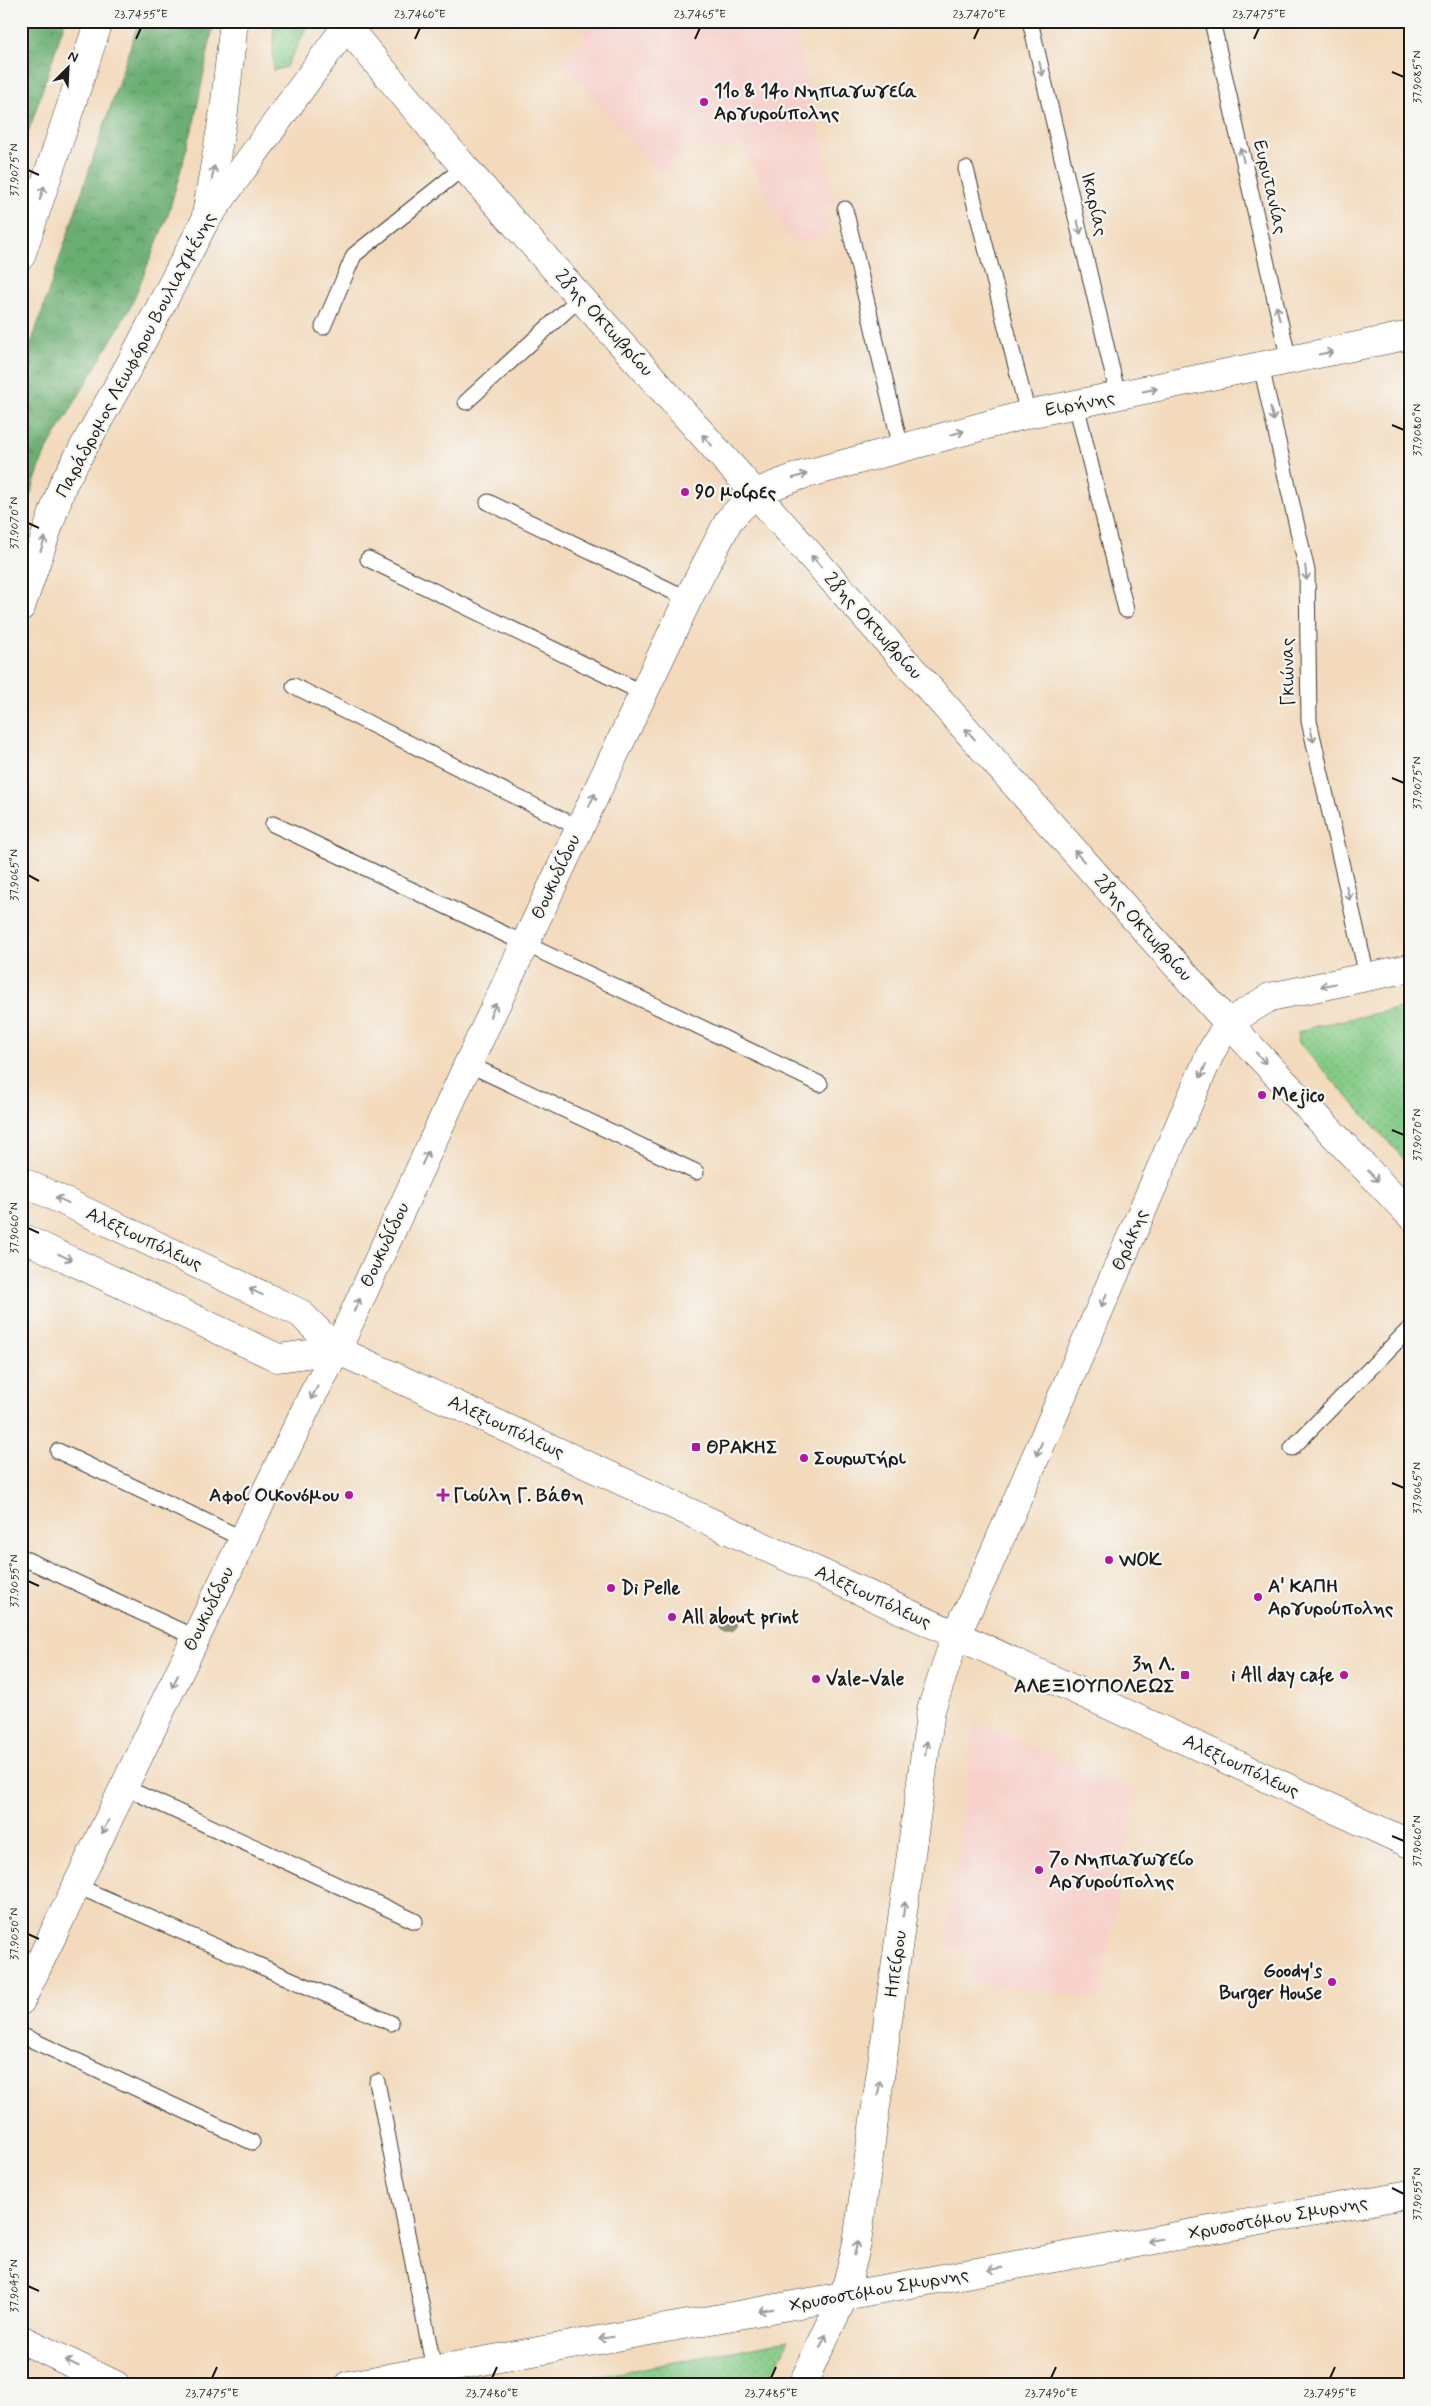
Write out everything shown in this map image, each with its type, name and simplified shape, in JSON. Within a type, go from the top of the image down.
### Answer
[{"type":"street","points":[[21,256],[99,21]]},
{"type":"street","points":[[205,221],[224,110],[234,21]]},
{"type":"street","name":"Παράδρομος Λεωφόρου Βουλιαγμένης","points":[[21,607],[63,484],[135,355],[205,221],[348,24]]},
{"type":"street","name":"28ης Οκτωβρίου","points":[[348,24],[464,167],[1228,1022],[1410,1215]]},
{"type":"street","name":"Ειρήνης","points":[[755,493],[799,476],[1028,414],[1410,335]]},
{"type":"street","name":"Θουκυδίδου","points":[[21,2001],[312,1396],[337,1350],[524,944],[688,599],[729,520],[755,493]]},
{"type":"street","points":[[1228,1022],[1270,997],[1410,968]]},
{"type":"street","name":"Θράκης","points":[[956,1635],[984,1576],[1207,1062],[1228,1022]]},
{"type":"street","name":"Αλεξιουπόλεως","points":[[21,1181],[300,1313],[337,1350],[1410,1844]]},
{"type":"street","points":[[21,1236],[278,1358],[337,1350]]},
{"type":"street","name":"Ηπείρου","points":[[802,2385],[844,2296],[857,2243],[931,1710],[956,1635]]},
{"type":"street","name":"Χρυσοστόμου Σμυρνης","points":[[349,2385],[1410,2194]]},
{"type":"street","points":[[21,2338],[116,2385]]},
{"type":"lane","name":"Ικαρίας","points":[[1030,21],[1118,396]]},
{"type":"lane","name":"Ευρυτανίας","points":[[1212,21],[1289,361]]},
{"type":"lane","points":[[323,328],[354,255],[464,167]]},
{"type":"lane","points":[[966,169],[1028,414]]},
{"type":"lane","points":[[846,209],[901,448]]},
{"type":"lane","points":[[466,402],[581,297]]},
{"type":"lane","name":"Γκιώνας","points":[[1261,366],[1307,571],[1309,721],[1367,976]]},
{"type":"lane","points":[[1076,404],[1126,610]]},
{"type":"lane","points":[[488,502],[688,599]]},
{"type":"lane","points":[[368,559],[643,693]]},
{"type":"lane","points":[[294,686],[579,828]]},
{"type":"lane","points":[[273,824],[820,1084]]},
{"type":"lane","points":[[468,1064],[696,1172]]},
{"type":"lane","points":[[1292,1448],[1410,1328]]},
{"type":"lane","points":[[58,1451],[243,1539]]},
{"type":"lane","points":[[21,1557],[196,1638]]},
{"type":"lane","points":[[124,1787],[415,1921]]},
{"type":"lane","points":[[77,1886],[391,2023]]},
{"type":"lane","points":[[21,2035],[252,2142]]},
{"type":"lane","points":[[378,2082],[434,2369]]},
{"type":"shaded area","name":"11ο & 14ο Νηπιαγωγεία Αργυρούπολης","points":[[581,21],[793,21],[836,203],[824,206],[829,236],[791,244],[741,143],[709,150],[708,144],[692,146],[660,174],[561,62],[585,40]]},
{"type":"shaded area","name":"7ο Νηπιαγωγείο Αργυρούπολης","points":[[975,1722],[1135,1792],[1101,1999],[968,1981],[973,1954],[945,1948]]},
{"type":"green space","points":[[21,21],[65,21],[21,155]]},
{"type":"green space","points":[[139,21],[214,21],[194,123],[168,215],[131,306],[44,455],[21,521],[21,374]]},
{"type":"green space","points":[[274,21],[311,21],[286,67],[273,71]]},
{"type":"green space","points":[[1410,1006],[1410,1166],[1299,1043],[1298,1032],[1316,1026]]},
{"type":"green space","points":[[789,2340],[767,2385],[556,2385]]},
{"type":"place","name":"11ο & 14ο Νηπιαγωγεία Αργυρούπολης","points":[[704,102]]},
{"type":"place","name":"90 μοίρες","points":[[685,492]]},
{"type":"place","name":"Mejico","points":[[1262,1095]]},
{"type":"place","name":"ΘΡΑΚΗΣ","points":[[696,1447]]},
{"type":"place","name":"Σουρωτήρι","points":[[804,1458]]},
{"type":"place","name":"Αφοί Οικονόμου","points":[[349,1495]]},
{"type":"place","name":"Γιούλη Γ. Βάθη","points":[[443,1495]]},
{"type":"place","name":"WOK","points":[[1109,1560]]},
{"type":"place","name":"Di Pelle","points":[[611,1588]]},
{"type":"place","name":"Α' ΚΑΠΗ Αργυρούπολης","points":[[1258,1597]]},
{"type":"place","name":"All about print","points":[[672,1617]]},
{"type":"place","name":"3η Λ. ΑΛΕΞΙΟΥΠΟΛΕΩΣ","points":[[1185,1675]]},
{"type":"place","name":"i All day cafe","points":[[1344,1675]]},
{"type":"place","name":"Vale-Vale","points":[[816,1679]]},
{"type":"place","name":"7ο Νηπιαγωγείο Αργυρούπολης","points":[[1039,1870]]},
{"type":"place","name":"Goody's Burger House","points":[[1332,1982]]}]
